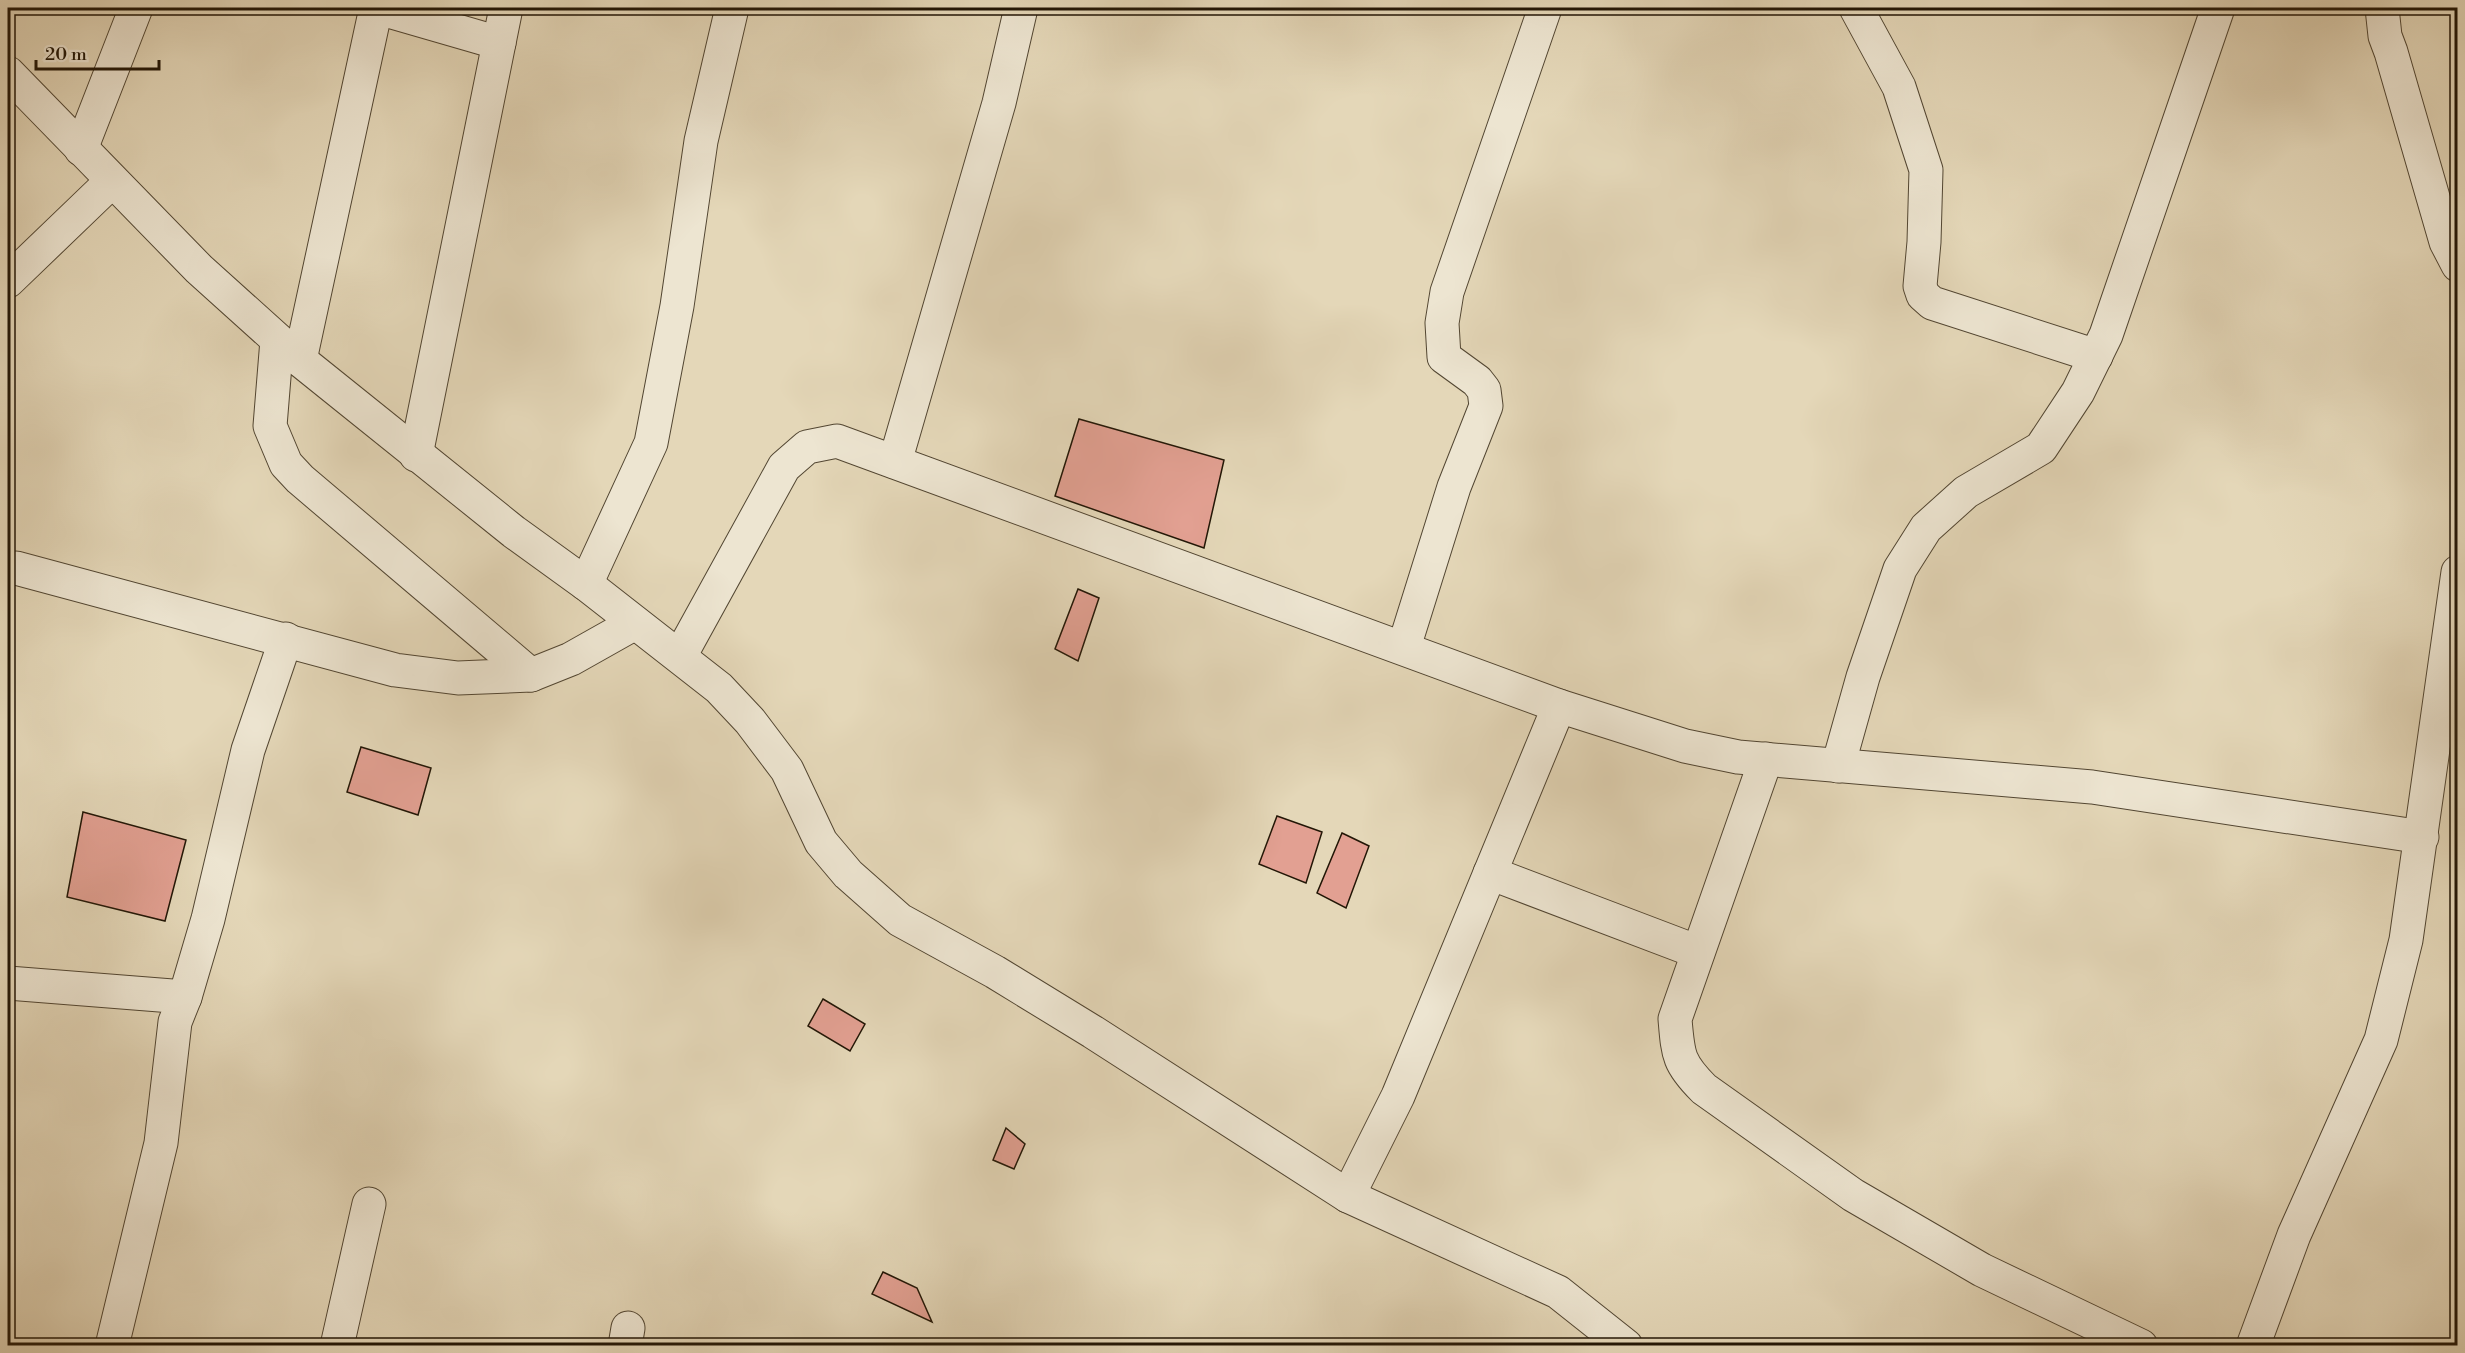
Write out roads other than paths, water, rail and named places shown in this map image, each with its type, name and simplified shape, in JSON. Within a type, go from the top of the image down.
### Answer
[{"type":"street","points":[[81,149],[136,8]]},
{"type":"street","points":[[499,43],[377,8],[270,426],[286,464],[300,479],[531,675]]},
{"type":"street","points":[[416,455],[506,8]]},
{"type":"street","points":[[586,584],[651,443],[677,306],[701,141],[732,8]]},
{"type":"street","points":[[895,462],[999,103],[1021,8]]},
{"type":"street","points":[[1404,647],[1454,487],[1486,406],[1484,390],[1477,381],[1444,357],[1442,323],[1447,292],[1545,8]]},
{"type":"street","points":[[1856,8],[1899,87],[1926,170],[1920,286],[1923,295],[1932,303],[2096,356]]},
{"type":"street","points":[[1838,765],[1863,677],[1900,569],[1926,528],[1966,492],[2041,448],[2078,392],[2106,335],[2218,8]]},
{"type":"street","points":[[2382,8],[2385,36],[2446,242],[2457,265]]},
{"type":"street","points":[[8,73],[199,269],[289,350],[416,455],[719,688],[750,721],[787,770],[821,842],[848,874],[900,920],[995,972],[1093,1032],[1348,1196],[1558,1292],[1626,1346]]},
{"type":"street","points":[[8,281],[112,181]]},
{"type":"street","points":[[680,656],[784,467],[807,447],[837,441],[1404,647],[1559,706],[1685,746],[1738,757],[2092,787],[2422,837]]},
{"type":"street","points":[[16,568],[395,670],[458,678],[531,675],[571,659],[635,623]]},
{"type":"street","points":[[2253,1346],[2294,1235],[2381,1040],[2406,940],[2457,572]]},
{"type":"street","points":[[112,1346],[161,1143],[175,1022],[185,997],[208,919],[248,750],[286,639]]},
{"type":"street","points":[[1348,1196],[1398,1096],[1559,706]]},
{"type":"street","points":[[1766,759],[1676,1019],[1680,1060],[1688,1073],[1704,1089],[1853,1195],[1982,1270],[2141,1346]]},
{"type":"street","points":[[1490,873],[1698,952]]},
{"type":"street","points":[[8,983],[185,997]]},
{"type":"street","points":[[337,1346],[369,1204]]}]
